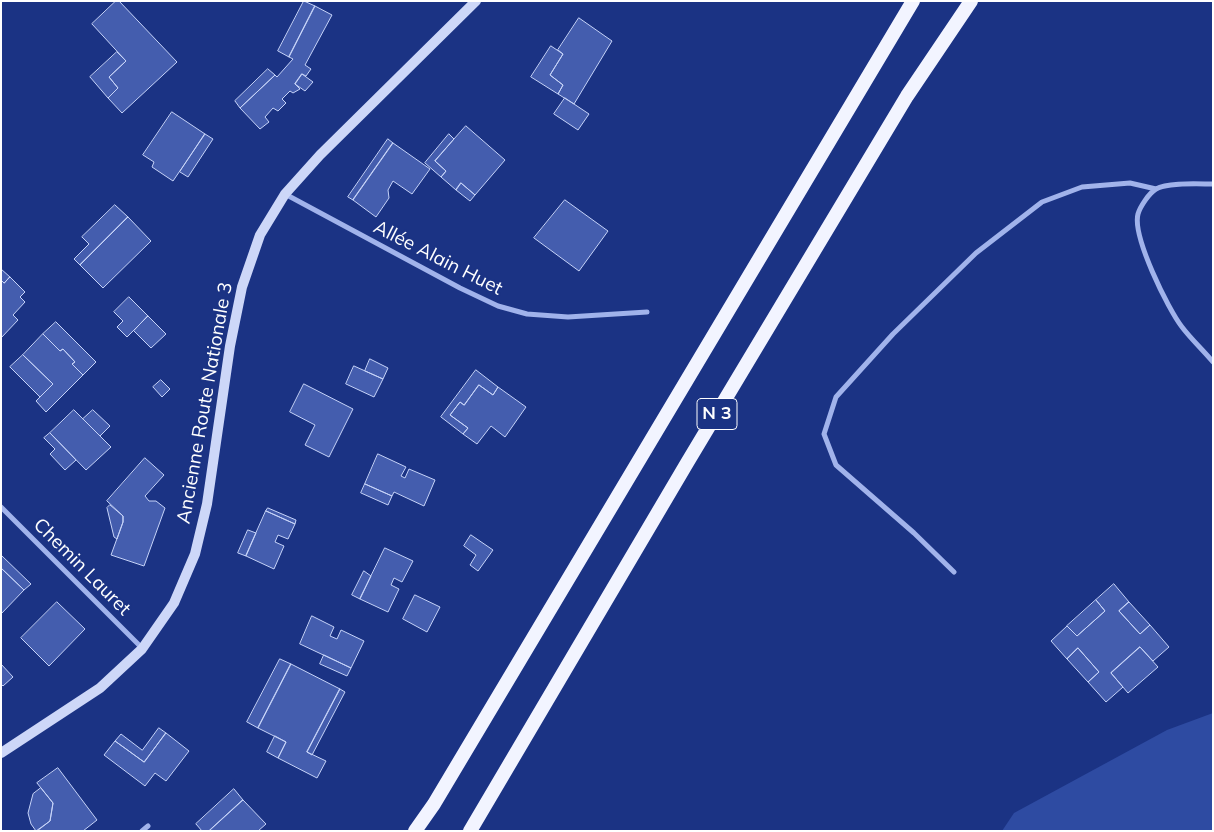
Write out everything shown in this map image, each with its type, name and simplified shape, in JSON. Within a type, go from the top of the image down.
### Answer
[{"type":"highway","name":"N 3","points":[[415,831],[439,796],[913,1]]},
{"type":"highway","name":"N 3","points":[[470,831],[687,462],[907,96],[971,1]]},
{"type":"main road","name":"Ancienne Route Nationale 3","points":[[1,753],[100,688],[142,649],[174,603],[194,554],[207,504],[230,346],[242,287],[260,235],[285,194],[320,155],[476,1]]},
{"type":"street","points":[[954,572],[914,533],[836,465],[824,434],[836,397],[893,334],[976,253],[1042,202],[1082,187],[1130,184],[1156,189],[1179,184],[1213,184]]},
{"type":"street","points":[[1156,189],[1146,200],[1138,215],[1139,231],[1151,273],[1181,326],[1213,362]]},
{"type":"street","name":"Allée Alain Huet","points":[[285,194],[460,288],[498,306],[527,314],[568,317],[647,312]]},
{"type":"street","name":"Chemin Lauret","points":[[1,507],[142,649]]},
{"type":"street","points":[[142,831],[148,826]]},
{"type":"shaded area","points":[[1213,713],[1213,831],[1002,831],[1014,813],[1167,730]]},
{"type":"building","points":[[116,1],[119,1],[177,62],[122,113],[108,98],[118,88],[109,77],[126,61],[92,24]]},
{"type":"building","points":[[304,1],[315,6],[289,57],[278,51]]},
{"type":"building","points":[[315,6],[332,15],[305,65],[311,69],[306,76],[302,74],[295,84],[300,89],[293,93],[290,91],[282,99],[286,103],[278,111],[273,108],[265,117],[269,122],[260,129],[240,108],[275,75],[277,77],[293,59],[289,57]]},
{"type":"building","points":[[579,18],[612,41],[574,104],[558,94],[563,85],[550,75],[563,54],[558,50]]},
{"type":"building","points":[[551,46],[563,54],[550,75],[563,85],[558,94],[531,77]]},
{"type":"building","points":[[117,52],[126,61],[109,77],[118,88],[108,98],[90,77]]},
{"type":"building","points":[[268,69],[275,75],[240,108],[235,101]]},
{"type":"building","points":[[302,74],[313,82],[305,91],[295,84]]},
{"type":"building","points":[[565,98],[589,114],[578,130],[554,114]]},
{"type":"building","points":[[172,112],[205,134],[173,181],[152,167],[154,162],[143,155]]},
{"type":"building","points":[[466,126],[505,160],[475,195],[461,183],[456,190],[441,177],[446,171],[435,161]]},
{"type":"building","points":[[205,134],[213,139],[188,177],[180,172]]},
{"type":"building","points":[[449,134],[454,139],[435,161],[446,171],[441,177],[425,163]]},
{"type":"building","points":[[388,139],[393,143],[353,200],[348,197]]},
{"type":"building","points":[[393,143],[430,169],[412,194],[393,181],[388,190],[389,198],[376,217],[353,200]]},
{"type":"building","points":[[461,183],[475,195],[470,201],[456,190]]},
{"type":"building","points":[[565,200],[608,231],[579,271],[534,238]]},
{"type":"building","points":[[115,205],[128,217],[80,265],[74,259],[89,244],[82,237]]},
{"type":"building","points":[[128,217],[151,241],[103,288],[80,265]]},
{"type":"building","points":[[1,269],[10,277],[4,283],[1,280]]},
{"type":"building","points":[[10,277],[25,292],[20,297],[25,302],[13,315],[18,320],[1,338],[1,280],[4,283]]},
{"type":"building","points":[[129,297],[148,316],[127,337],[117,327],[123,321],[114,312]]},
{"type":"building","points":[[148,316],[166,334],[151,348],[134,331]]},
{"type":"building","points":[[56,322],[96,362],[83,375],[72,364],[75,362],[63,349],[60,351],[43,334]]},
{"type":"building","points":[[43,334],[60,351],[63,349],[75,362],[72,364],[83,375],[46,412],[36,401],[53,384],[23,355]]},
{"type":"building","points":[[23,355],[53,384],[40,397],[10,367]]},
{"type":"building","points":[[370,359],[388,368],[383,379],[365,371]]},
{"type":"building","points":[[354,366],[383,379],[374,397],[346,384]]},
{"type":"building","points":[[476,370],[498,387],[493,395],[479,385],[464,405],[460,402],[450,415],[468,428],[463,434],[441,417]]},
{"type":"building","points":[[161,380],[170,389],[162,397],[153,387]]},
{"type":"building","points":[[304,384],[353,409],[329,457],[305,445],[315,425],[290,412]]},
{"type":"building","points":[[479,385],[493,395],[498,387],[526,407],[505,437],[491,426],[477,444],[463,434],[468,428],[450,415],[460,402],[464,405]]},
{"type":"building","points":[[74,410],[111,447],[86,470],[50,433]]},
{"type":"building","points":[[93,410],[110,426],[100,436],[83,419]]},
{"type":"building","points":[[50,433],[76,460],[65,470],[50,454],[55,449],[44,438]]},
{"type":"building","points":[[378,454],[406,467],[401,476],[405,478],[409,469],[435,480],[424,506],[394,492],[392,496],[365,484]]},
{"type":"building","points":[[145,458],[164,475],[145,496],[149,501],[156,501],[165,508],[144,566],[111,555],[123,522],[123,516],[107,501]]},
{"type":"building","points":[[365,484],[392,496],[388,505],[361,493]]},
{"type":"building","points":[[110,505],[123,516],[123,522],[117,539],[114,537],[107,508]]},
{"type":"building","points":[[268,508],[296,520],[295,524],[266,511]]},
{"type":"building","points":[[266,511],[295,524],[288,539],[278,535],[275,542],[284,546],[274,569],[246,556]]},
{"type":"building","points":[[248,530],[256,533],[246,556],[238,553]]},
{"type":"building","points":[[471,535],[493,550],[478,571],[470,565],[476,555],[464,546]]},
{"type":"building","points":[[385,548],[413,561],[402,582],[394,578],[391,585],[399,589],[388,612],[360,599]]},
{"type":"building","points":[[1,555],[31,584],[24,590],[1,568]]},
{"type":"building","points":[[1,568],[24,590],[1,614]]},
{"type":"building","points":[[364,571],[371,576],[360,599],[352,595]]},
{"type":"building","points":[[1114,584],[1129,602],[1119,611],[1140,634],[1150,625],[1169,647],[1153,661],[1140,647],[1111,673],[1123,687],[1106,702],[1088,682],[1099,672],[1078,648],[1067,659],[1051,641],[1067,626],[1077,636],[1105,611],[1096,600]]},
{"type":"building","points":[[415,595],[440,607],[427,632],[403,619]]},
{"type":"building","points":[[1096,600],[1105,611],[1077,636],[1067,626]]},
{"type":"building","points":[[57,602],[85,629],[49,666],[21,638]]},
{"type":"building","points":[[1129,602],[1150,625],[1140,634],[1119,611]]},
{"type":"building","points":[[312,616],[334,627],[330,636],[337,639],[341,630],[364,641],[351,668],[300,644]]},
{"type":"building","points":[[1140,647],[1158,667],[1128,693],[1111,673]]},
{"type":"building","points":[[1078,648],[1099,672],[1088,682],[1067,659]]},
{"type":"building","points":[[324,655],[351,668],[347,676],[320,664]]},
{"type":"building","points":[[280,659],[291,664],[258,728],[247,722]]},
{"type":"building","points":[[1,664],[13,677],[3,686],[1,684]]},
{"type":"building","points":[[291,664],[340,689],[307,752],[326,761],[317,778],[278,758],[286,742],[258,728]]},
{"type":"building","points":[[340,689],[345,692],[312,755],[307,752]]},
{"type":"building","points":[[159,728],[166,733],[144,762],[115,741],[121,734],[142,750]]},
{"type":"building","points":[[166,733],[189,751],[166,781],[155,773],[145,786],[104,755],[115,741],[144,762]]},
{"type":"building","points":[[275,736],[286,742],[278,758],[267,752]]},
{"type":"building","points":[[58,768],[97,820],[83,831],[37,831],[50,821],[53,803],[37,783]]},
{"type":"building","points":[[41,788],[53,803],[50,821],[36,831],[31,824],[28,813],[33,794]]},
{"type":"building","points":[[234,789],[243,800],[209,831],[202,831],[196,824]]},
{"type":"building","points":[[243,800],[266,824],[258,831],[209,831]]}]
